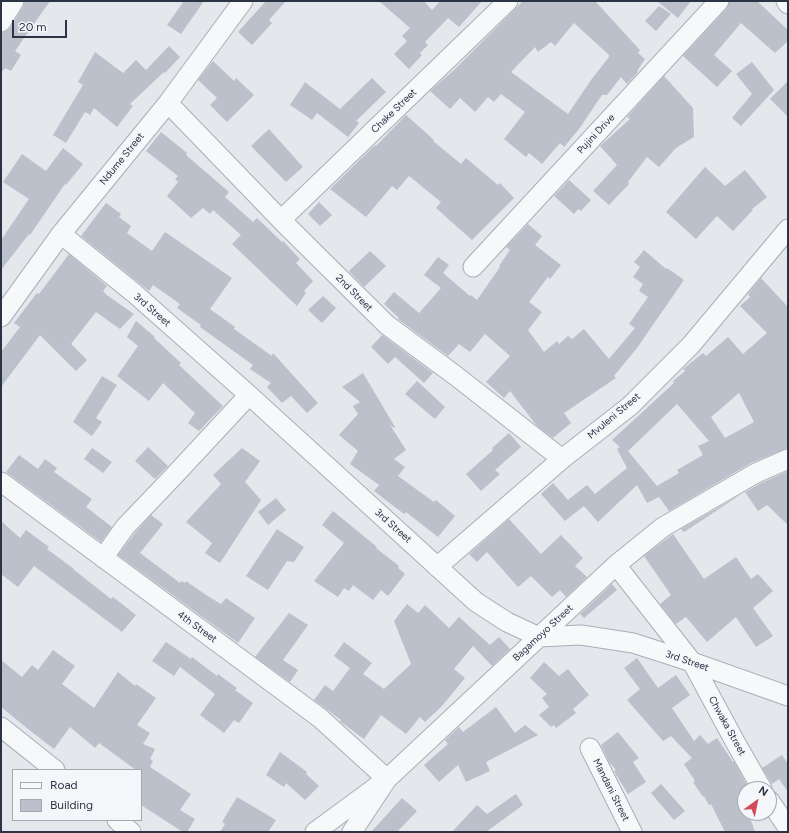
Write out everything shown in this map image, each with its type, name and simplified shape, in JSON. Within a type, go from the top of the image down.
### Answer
[{"type":"street","points":[[1,22],[14,1]]},
{"type":"street","name":"Ndume Street","points":[[1,317],[61,234],[168,103],[243,1]]},
{"type":"street","name":"Chake Street","points":[[281,220],[508,1]]},
{"type":"street","name":"Pujini Drive","points":[[473,268],[719,1]]},
{"type":"street","name":"2nd Street","points":[[168,103],[281,220],[387,325],[456,376],[562,459]]},
{"type":"street","name":"Mvuleni Street","points":[[437,567],[562,459],[630,406],[686,350],[788,229]]},
{"type":"street","name":"3rd Street","points":[[61,234],[134,293],[249,395],[476,602],[507,622],[539,636],[581,635],[633,643],[788,696]]},
{"type":"street","points":[[103,558],[125,527],[172,479],[249,395]]},
{"type":"street","name":"Bagamoyo Street","points":[[315,832],[387,779],[616,565],[663,527],[756,473],[788,459]]},
{"type":"street","name":"4th Street","points":[[1,482],[320,718],[387,779]]},
{"type":"street","name":"Chwaka Street","points":[[616,565],[692,662],[757,781]]},
{"type":"street","points":[[1,727],[54,769]]},
{"type":"street","name":"Mandani Street","points":[[590,748],[632,832]]},
{"type":"street","points":[[352,832],[387,779]]},
{"type":"street","points":[[777,812],[788,828]]},
{"type":"street","points":[[117,821],[131,832]]},
{"type":"building","points":[[25,1],[50,1],[15,51],[21,55],[11,71],[5,68],[1,73],[1,33],[10,28]]},
{"type":"building","points":[[184,1],[204,1],[181,34],[167,25]]},
{"type":"building","points":[[266,1],[286,1],[269,20],[272,23],[252,45],[238,32]]},
{"type":"building","points":[[379,1],[424,1],[432,10],[440,1],[482,1],[459,27],[448,18],[425,42],[428,45],[420,53],[422,55],[409,69],[394,54],[407,41],[402,36],[410,28]]},
{"type":"building","points":[[523,1],[595,1],[640,50],[638,53],[645,59],[637,71],[638,72],[627,84],[621,77],[607,95],[602,95],[579,129],[564,147],[560,143],[542,164],[529,153],[526,157],[504,139],[525,112],[501,94],[494,102],[488,97],[475,112],[460,98],[450,109],[430,91],[454,70]],"holes":[[[574,23],[609,55],[568,114],[511,72],[535,47],[538,52],[551,42],[555,46]]]},
{"type":"building","points":[[657,1],[691,1],[678,18]]},
{"type":"building","points":[[730,1],[757,1],[788,30],[788,41],[775,53],[741,23],[714,55],[732,71],[717,87],[683,56],[727,8]]},
{"type":"building","points":[[659,6],[671,14],[656,31],[645,21]]},
{"type":"building","points":[[169,46],[180,57],[165,73],[164,72],[130,104],[133,106],[117,127],[94,108],[90,115],[85,112],[66,143],[53,135],[83,85],[78,82],[95,52],[123,73],[136,60],[146,70]]},
{"type":"building","points":[[213,61],[234,81],[236,78],[254,95],[227,122],[210,105],[217,98],[198,80]]},
{"type":"building","points":[[752,62],[774,90],[741,126],[732,118],[752,94],[736,74]]},
{"type":"building","points":[[664,76],[693,108],[694,137],[676,148],[659,167],[647,157],[628,182],[629,184],[609,205],[593,191],[617,165],[600,146],[630,119],[627,117]]},
{"type":"building","points":[[372,78],[386,92],[356,121],[359,123],[348,137],[317,113],[312,120],[290,105],[305,82],[340,109]]},
{"type":"building","points":[[788,81],[788,117],[770,99]]},
{"type":"building","points":[[406,115],[434,140],[433,141],[461,164],[466,158],[498,185],[500,183],[514,198],[472,240],[436,208],[441,202],[409,176],[397,190],[392,186],[366,217],[330,189],[375,145],[376,146]]},
{"type":"building","points":[[269,129],[303,167],[286,182],[251,146]]},
{"type":"building","points":[[161,132],[187,153],[186,155],[229,192],[225,197],[253,222],[257,218],[282,242],[283,241],[300,259],[296,263],[313,281],[304,291],[306,293],[297,306],[232,244],[241,235],[213,210],[210,214],[203,208],[191,218],[167,196],[178,182],[175,179],[178,176],[146,151]]},
{"type":"building","points":[[63,148],[83,164],[66,185],[65,184],[30,235],[29,234],[1,270],[1,240],[29,199],[3,182],[22,154],[46,171]]},
{"type":"building","points":[[705,167],[725,186],[745,170],[767,197],[752,209],[753,210],[733,231],[717,216],[696,239],[666,212]]},
{"type":"building","points":[[569,180],[591,200],[581,211],[578,209],[574,214],[554,196]]},
{"type":"building","points":[[319,202],[332,215],[320,226],[308,214]]},
{"type":"building","points":[[106,203],[121,214],[119,217],[131,226],[127,233],[152,251],[165,232],[232,278],[210,309],[235,327],[234,329],[272,356],[273,353],[318,403],[307,413],[291,396],[282,403],[267,387],[271,383],[250,369],[253,365],[200,327],[201,325],[177,308],[180,304],[153,285],[149,291],[81,236]]},
{"type":"building","points":[[528,224],[542,236],[535,245],[561,265],[550,279],[548,277],[529,302],[542,312],[528,330],[544,352],[557,341],[559,344],[568,336],[572,339],[584,329],[609,359],[635,328],[629,324],[648,297],[639,291],[643,284],[633,277],[640,267],[634,262],[644,250],[666,269],[667,268],[684,280],[637,348],[614,376],[616,378],[564,413],[571,423],[553,438],[537,426],[510,391],[504,398],[486,382],[510,356],[485,334],[470,352],[459,344],[448,356],[398,319],[399,318],[384,304],[394,292],[419,313],[441,288],[424,275],[438,257],[449,265],[443,273],[470,296],[471,295],[477,300],[510,250],[506,247]]},
{"type":"building","points":[[370,251],[386,266],[364,287],[349,271]]},
{"type":"building","points":[[69,254],[107,286],[103,291],[108,296],[134,314],[120,329],[96,312],[71,344],[87,360],[76,371],[40,335],[1,387],[1,352],[20,327],[14,323],[37,293],[39,294]]},
{"type":"building","points":[[761,278],[788,307],[788,448],[751,463],[669,511],[659,497],[647,503],[637,485],[598,522],[584,506],[565,521],[541,494],[553,483],[568,500],[587,485],[595,494],[627,468],[617,449],[620,447],[612,440],[674,383],[673,381],[685,371],[683,369],[703,353],[706,356],[728,337],[743,354],[767,333],[740,306],[750,297],[748,294]],"holes":[[[739,393],[754,422],[725,438],[711,417]],[[677,404],[709,441],[698,446],[703,455],[677,470],[679,473],[657,486],[628,451]]]},
{"type":"building","points":[[323,296],[336,308],[322,323],[308,310]]},
{"type":"building","points":[[136,321],[155,337],[154,338],[181,363],[179,365],[223,406],[199,431],[188,423],[195,413],[163,383],[149,401],[117,376],[138,346],[127,337]]},
{"type":"building","points":[[382,335],[433,373],[424,383],[395,357],[388,364],[371,347]]},
{"type":"building","points":[[363,373],[395,427],[394,428],[390,425],[406,450],[394,459],[405,467],[398,476],[434,502],[436,500],[455,516],[438,537],[406,512],[404,514],[374,491],[379,485],[350,464],[358,451],[339,435],[358,414],[353,406],[360,402],[342,387]]},
{"type":"building","points":[[102,376],[117,385],[96,418],[102,422],[92,436],[73,422]]},
{"type":"building","points":[[417,381],[445,407],[435,419],[405,394]]},
{"type":"building","points":[[509,433],[521,447],[495,470],[500,474],[481,491],[466,474],[493,450],[492,448]]},
{"type":"building","points":[[148,447],[168,466],[155,479],[135,461]]},
{"type":"building","points":[[92,448],[112,462],[103,473],[84,459]]},
{"type":"building","points":[[242,448],[260,461],[245,482],[261,500],[220,563],[205,553],[212,543],[186,522],[221,484],[213,475]]},
{"type":"building","points":[[19,455],[38,469],[45,459],[57,468],[54,472],[92,499],[86,507],[112,527],[101,542],[6,472]]},
{"type":"building","points":[[788,471],[788,525],[767,505],[758,511],[745,492]]},
{"type":"building","points":[[743,494],[684,532],[681,529]]},
{"type":"building","points":[[276,498],[286,510],[268,525],[258,512]]},
{"type":"building","points":[[333,511],[399,566],[398,568],[405,574],[388,596],[381,590],[373,600],[353,585],[349,591],[344,588],[338,597],[314,581],[344,543],[322,525]]},
{"type":"building","points":[[151,515],[163,524],[140,553],[180,583],[181,581],[185,583],[186,581],[221,604],[226,598],[255,618],[238,643],[118,555]]},
{"type":"building","points":[[509,519],[541,554],[561,535],[583,558],[575,566],[587,577],[566,597],[560,590],[552,597],[531,576],[518,587],[487,552],[477,562],[469,554]]},
{"type":"building","points":[[1,521],[20,538],[26,530],[49,547],[47,549],[111,599],[113,597],[136,615],[122,632],[34,566],[18,587],[1,574]]},
{"type":"building","points":[[277,529],[304,547],[294,562],[287,561],[268,590],[246,576]]},
{"type":"building","points":[[673,534],[704,579],[736,557],[751,579],[758,574],[773,591],[753,608],[773,636],[756,647],[736,617],[707,642],[686,617],[676,624],[660,604],[671,595],[644,556]]},
{"type":"building","points":[[612,584],[617,590],[584,618],[580,614]]},
{"type":"building","points":[[407,604],[418,613],[425,605],[449,628],[459,617],[490,645],[499,637],[510,649],[492,666],[473,646],[454,669],[465,678],[442,706],[425,722],[420,717],[406,734],[381,715],[364,739],[314,700],[325,685],[333,691],[350,668],[334,656],[344,642],[372,663],[363,674],[384,689],[411,664],[394,621]]},
{"type":"building","points":[[289,613],[308,625],[283,660],[298,670],[290,682],[255,657]]},
{"type":"building","points":[[166,642],[191,659],[192,657],[217,676],[218,674],[237,688],[235,690],[253,703],[239,723],[234,720],[224,733],[200,715],[215,694],[180,667],[174,676],[152,661]]},
{"type":"building","points":[[53,650],[75,666],[62,684],[94,708],[118,672],[135,686],[136,684],[156,698],[137,725],[150,733],[143,744],[155,749],[150,759],[153,761],[150,767],[191,794],[180,810],[195,819],[187,832],[183,832],[142,806],[142,769],[135,769],[99,743],[95,748],[70,727],[54,749],[1,707],[1,660],[22,677],[32,665],[38,670]]},
{"type":"building","points":[[637,658],[658,688],[676,675],[690,695],[672,708],[694,741],[700,735],[708,744],[717,738],[733,762],[734,761],[745,781],[737,781],[737,821],[751,821],[755,832],[725,832],[711,804],[709,805],[704,796],[703,797],[684,764],[692,758],[671,736],[663,741],[627,700],[640,689],[624,668]]},
{"type":"building","points":[[544,662],[559,676],[568,669],[589,695],[573,709],[576,713],[556,728],[554,725],[551,727],[539,715],[549,707],[542,698],[547,694],[530,678]]},
{"type":"building","points":[[496,707],[515,733],[525,725],[538,735],[486,762],[490,771],[466,782],[458,765],[439,782],[424,765],[448,744],[445,740],[459,727],[463,732]]},
{"type":"building","points":[[618,732],[639,758],[633,762],[646,782],[628,794],[615,773],[614,771],[616,770],[609,762],[601,745]]},
{"type":"building","points":[[280,752],[307,772],[306,774],[319,786],[305,800],[286,783],[284,787],[266,775]]},
{"type":"building","points":[[782,755],[788,764],[788,792],[779,779],[776,781],[770,781],[762,768]]},
{"type":"building","points":[[661,784],[685,811],[674,820],[651,793]]},
{"type":"building","points":[[516,794],[523,805],[486,832],[452,832],[477,805],[487,814]]},
{"type":"building","points":[[237,797],[276,820],[268,832],[220,832],[225,824],[222,822]]},
{"type":"building","points":[[402,798],[417,811],[397,832],[371,832]]}]
